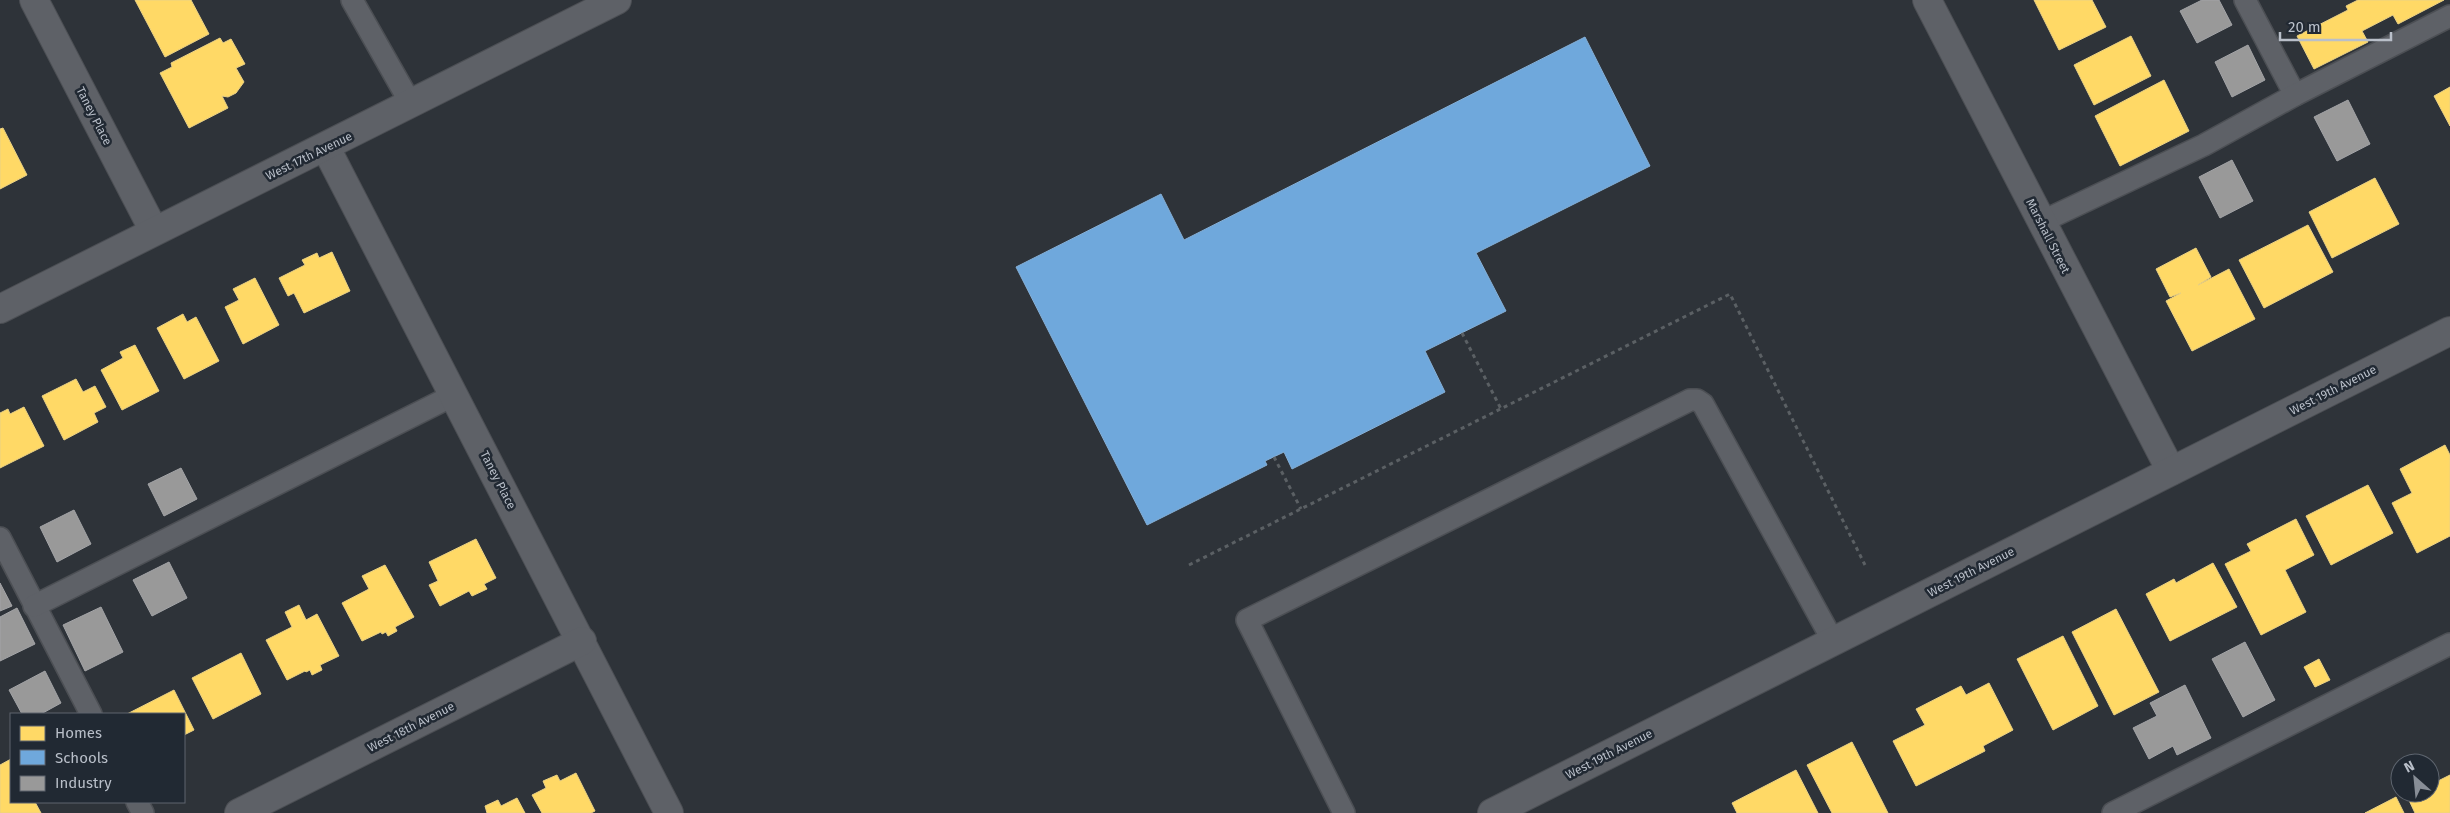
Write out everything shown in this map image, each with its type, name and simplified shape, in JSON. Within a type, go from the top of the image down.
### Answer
[{"type":"street","name":"Taney Place","points":[[34,0],[154,231]]},
{"type":"street","name":"West 17th Avenue","points":[[0,309],[154,231],[326,148],[617,0]]},
{"type":"street","name":"Marshall Street","points":[[1927,0],[2171,471]]},
{"type":"street","name":"Taney Place","points":[[326,148],[670,813]]},
{"type":"street","name":"West 19th Avenue","points":[[1492,813],[2450,331]]},
{"type":"street","name":"West 18th Avenue","points":[[239,813],[582,641]]},
{"type":"lane","points":[[352,0],[411,104]]},
{"type":"lane","points":[[2246,0],[2295,94]]},
{"type":"lane","points":[[2041,222],[2204,145],[2295,94],[2450,16]]},
{"type":"lane","points":[[34,606],[454,395]]},
{"type":"lane","points":[[1344,813],[1247,620],[1690,400],[1697,400],[1703,404],[1833,641]]},
{"type":"lane","points":[[0,538],[90,713]]},
{"type":"lane","points":[[2113,813],[2450,644]]},
{"type":"path","points":[[1189,565],[1730,294],[1865,565]]},
{"type":"path","points":[[1462,333],[1501,409]]},
{"type":"path","points":[[1274,457],[1301,509]]},
{"type":"building: Homes","points":[[135,0],[191,0],[209,34],[165,57]]},
{"type":"building: Homes","points":[[2034,0],[2092,0],[2106,27],[2059,50]]},
{"type":"building: Homes","points":[[2358,0],[2444,0],[2398,24],[2393,15],[2362,31],[2368,42],[2314,69],[2297,36],[2348,10],[2346,6]]},
{"type":"building: Homes","points":[[2131,36],[2151,76],[2094,105],[2074,65]]},
{"type":"building: Homes","points":[[220,38],[223,43],[231,39],[245,64],[236,68],[244,82],[236,93],[228,97],[222,96],[228,108],[189,128],[160,73],[172,67],[171,63]]},
{"type":"building: Homes","points":[[2164,80],[2189,131],[2120,166],[2095,116]]},
{"type":"building: Homes","points":[[2450,87],[2450,126],[2434,96]]},
{"type":"building: Homes","points":[[3,128],[27,175],[0,189],[0,129]]},
{"type":"building: Homes","points":[[2375,178],[2399,224],[2332,258],[2309,212]]},
{"type":"building: Homes","points":[[2308,225],[2333,272],[2264,308],[2239,260]]},
{"type":"building: Homes","points":[[2196,248],[2211,277],[2198,285],[2229,269],[2255,319],[2192,351],[2166,301],[2181,293],[2170,297],[2156,269]]},
{"type":"building: Homes","points":[[332,252],[350,291],[304,313],[294,293],[288,296],[279,278],[305,265],[302,260],[317,253],[319,258]]},
{"type":"building: Homes","points":[[255,278],[279,325],[243,344],[225,307],[239,300],[233,289]]},
{"type":"building: Homes","points":[[183,314],[187,322],[196,317],[219,361],[184,379],[157,328]]},
{"type":"building: Homes","points":[[135,345],[159,391],[122,410],[101,370],[123,358],[120,352]]},
{"type":"building: Homes","points":[[76,379],[83,392],[95,386],[106,407],[94,413],[98,422],[64,440],[42,396]]},
{"type":"building: Homes","points":[[24,407],[44,446],[0,468],[0,413],[8,409],[10,414]]},
{"type":"building: Homes","points":[[2445,445],[2450,455],[2450,536],[2417,553],[2392,503],[2412,493],[2400,469]]},
{"type":"building: Homes","points":[[2368,485],[2393,533],[2331,565],[2306,516]]},
{"type":"building: Homes","points":[[2296,519],[2314,555],[2285,570],[2306,612],[2261,635],[2225,564],[2251,551],[2247,544]]},
{"type":"building: Homes","points":[[476,539],[496,578],[484,584],[487,589],[472,596],[469,591],[440,606],[429,585],[438,581],[429,562]]},
{"type":"building: Homes","points":[[2213,563],[2237,607],[2170,641],[2146,594],[2174,579],[2176,583]]},
{"type":"building: Homes","points":[[385,565],[414,617],[395,627],[397,631],[388,636],[386,632],[382,634],[381,632],[362,641],[342,603],[369,589],[362,576]]},
{"type":"building: Homes","points":[[299,605],[306,620],[317,614],[339,656],[320,665],[322,670],[312,675],[310,670],[305,671],[287,680],[266,640],[292,627],[285,612]]},
{"type":"building: Homes","points":[[2116,609],[2159,692],[2114,715],[2072,632]]},
{"type":"building: Homes","points":[[2063,636],[2098,706],[2053,730],[2017,659]]},
{"type":"building: Homes","points":[[241,653],[261,694],[213,719],[192,678]]},
{"type":"building: Homes","points":[[2319,659],[2330,680],[2315,687],[2304,667]]},
{"type":"building: Homes","points":[[1989,683],[2013,730],[1983,746],[1985,751],[1916,786],[1893,741],[1925,725],[1916,709],[1961,686],[1966,695]]},
{"type":"building: Homes","points":[[174,690],[194,730],[185,734],[185,713],[129,713]]},
{"type":"building: Homes","points":[[1852,742],[1888,813],[1832,813],[1807,765]]},
{"type":"building: Homes","points":[[10,760],[10,803],[36,803],[41,813],[0,813],[0,765]]},
{"type":"building: Homes","points":[[1796,770],[1818,813],[1737,813],[1732,803]]},
{"type":"building: Homes","points":[[576,773],[595,811],[591,813],[542,813],[532,795],[546,788],[543,781],[557,775],[560,781]]},
{"type":"building: Homes","points":[[2450,775],[2450,813],[2415,813],[2410,803],[2440,803],[2440,780]]},
{"type":"building: Homes","points":[[517,798],[525,813],[487,813],[485,806],[498,800],[501,806]]},
{"type":"building: Homes","points":[[2390,800],[2390,803],[2399,803],[2404,813],[2365,813]]},
{"type":"building: Schools","points":[[1585,37],[1650,166],[1476,253],[1506,311],[1425,351],[1445,392],[1292,469],[1284,452],[1265,461],[1267,465],[1147,525],[1016,267],[1161,194],[1184,240]]},
{"type":"building: Industry","points":[[2202,0],[2219,0],[2232,25],[2197,43],[2180,11]]},
{"type":"building: Industry","points":[[2248,45],[2265,80],[2232,97],[2215,62]]},
{"type":"building: Industry","points":[[2348,100],[2370,144],[2337,161],[2314,117]]},
{"type":"building: Industry","points":[[2232,160],[2253,201],[2220,218],[2199,177]]},
{"type":"building: Industry","points":[[181,468],[197,499],[164,516],[148,484]]},
{"type":"building: Industry","points":[[74,510],[91,544],[57,562],[40,527]]},
{"type":"building: Industry","points":[[169,562],[187,598],[152,616],[133,580]]},
{"type":"building: Industry","points":[[0,583],[12,606],[0,611]]},
{"type":"building: Industry","points":[[101,607],[123,652],[85,671],[63,625]]},
{"type":"building: Industry","points":[[17,608],[35,644],[0,661],[0,617]]},
{"type":"building: Industry","points":[[2245,642],[2275,700],[2243,717],[2212,659]]},
{"type":"building: Industry","points":[[45,671],[61,703],[43,713],[21,713],[9,690]]},
{"type":"building: Industry","points":[[2185,685],[2211,738],[2177,755],[2173,746],[2149,759],[2133,728],[2157,716],[2150,703]]}]
